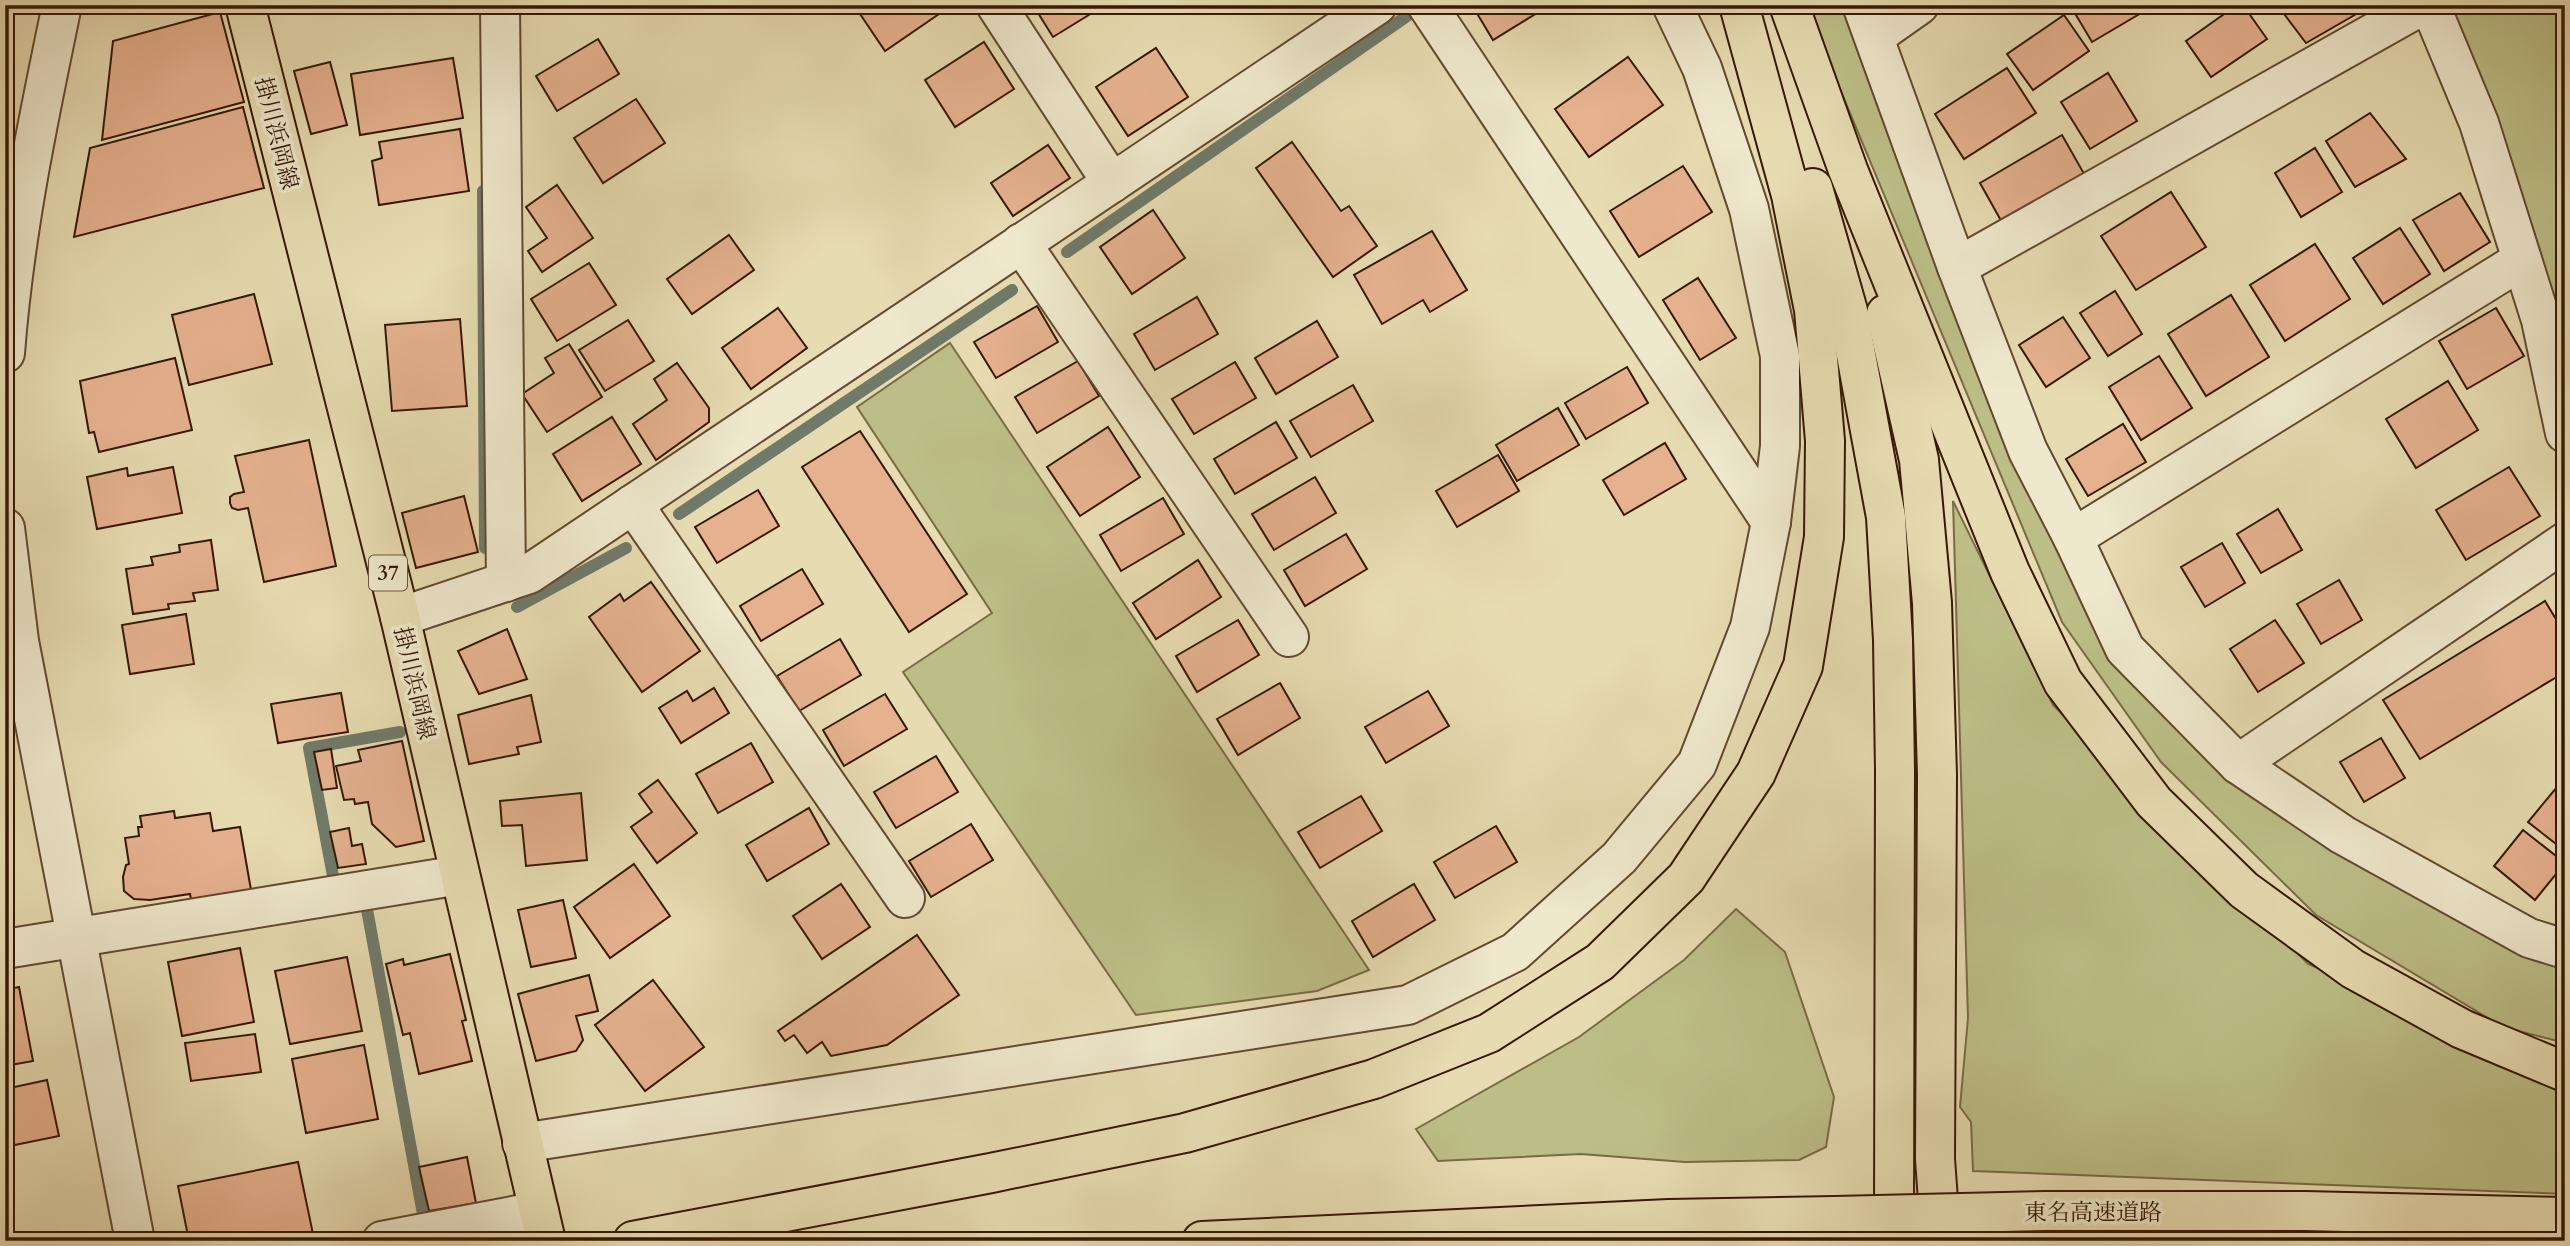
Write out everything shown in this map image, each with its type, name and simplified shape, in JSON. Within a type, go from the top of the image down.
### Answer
[{"type":"main road","name":"掛川浜岡線","points":[[245,5],[400,617],[542,1226]]},
{"type":"main road","points":[[633,1241],[990,1174],[1185,1133],[1374,1079],[1489,1033],[1601,962],[1686,878],[1756,773],[1803,666],[1824,537],[1825,441],[1814,310],[1791,195],[1741,5]]},
{"type":"main road","points":[[1741,5],[1797,133],[1848,311],[1886,517],[1894,639],[1894,1216],[1897,1241]]},
{"type":"main road","points":[[1789,5],[1848,170],[2010,572],[2063,682],[2154,802],[2244,890],[2353,969],[2462,1029],[2565,1072]]},
{"type":"main road","points":[[1848,170],[1887,318],[1919,460],[1932,603],[1937,775],[1935,1158],[1941,1241]]},
{"type":"main road","name":"東名高速道路","points":[[1202,1241],[1669,1219],[2047,1211],[2304,1211],[2565,1217]]},
{"type":"street","points":[[5,353],[8,280],[62,5]]},
{"type":"street","points":[[996,5],[1112,183]]},
{"type":"street","points":[[400,617],[529,574],[1377,5]]},
{"type":"street","points":[[1427,5],[1771,522]]},
{"type":"street","points":[[522,1143],[1408,1005],[1515,952],[1619,858],[1697,765],[1750,628],[1771,522],[1780,446],[1780,356],[1749,209],[1702,68],[1672,5]]},
{"type":"street","points":[[1919,5],[1869,20],[1957,267],[2028,451],[2073,538],[2125,649],[2238,764],[2367,848],[2529,938],[2565,949]]},
{"type":"street","points":[[1957,267],[2423,5]]},
{"type":"street","points":[[2430,5],[2479,124],[2541,320],[2565,433]]},
{"type":"street","points":[[500,6],[506,582]]},
{"type":"street","points":[[1021,243],[1289,637]]},
{"type":"street","points":[[2073,538],[2522,260]]},
{"type":"street","points":[[633,504],[905,898]]},
{"type":"street","points":[[5,528],[19,641],[135,1241]]},
{"type":"street","points":[[2238,764],[2565,542]]},
{"type":"street","points":[[5,949],[460,875]]},
{"type":"street","points":[[382,1241],[542,1226]]},
{"type":"green space","points":[[1805,5],[1866,5],[2031,458],[2176,720],[2565,945],[2565,1043],[2503,1027],[2316,915],[2161,762],[2062,622]]},
{"type":"green space","points":[[2437,5],[2565,5],[2565,439]]},
{"type":"green space","points":[[950,343],[1369,970],[1317,991],[1136,1015],[903,672],[992,613],[857,407]]},
{"type":"green space","points":[[1953,501],[2053,705],[2308,964],[2565,1072],[2565,1194],[1973,1171],[1971,1122],[1960,1107],[1968,1018]]},
{"type":"green space","points":[[1736,909],[1785,952],[1834,1097],[1826,1147],[1799,1160],[1685,1162],[1581,1154],[1438,1161],[1416,1129],[1579,1037],[1684,960]]},
{"type":"building","points":[[854,5],[933,5],[939,14],[885,51]]},
{"type":"building","points":[[1033,5],[1105,5],[1053,37]]},
{"type":"building","points":[[1472,5],[1550,5],[1493,40]]},
{"type":"building","points":[[2070,5],[2152,5],[2153,6],[2092,42]]},
{"type":"building","points":[[2237,5],[2243,5],[2267,39],[2211,77],[2186,41]]},
{"type":"building","points":[[2362,5],[2365,9],[2306,43],[2278,6]]},
{"type":"building","points":[[220,12],[244,102],[102,140],[113,41]]},
{"type":"building","points":[[2064,15],[2089,51],[2033,90],[2007,54]]},
{"type":"building","points":[[598,39],[619,74],[557,111],[536,76]]},
{"type":"building","points":[[984,42],[1014,89],[955,127],[925,80]]},
{"type":"building","points":[[1156,48],[1188,97],[1128,136],[1096,87]]},
{"type":"building","points":[[1628,57],[1663,105],[1589,157],[1555,109]]},
{"type":"building","points":[[453,58],[463,118],[360,135],[351,74]]},
{"type":"building","points":[[330,62],[347,125],[311,134],[294,71]]},
{"type":"building","points":[[2007,68],[2036,113],[1964,159],[1935,114]]},
{"type":"building","points":[[2108,73],[2137,121],[2090,149],[2061,102]]},
{"type":"building","points":[[636,99],[665,143],[603,183],[574,138]]},
{"type":"building","points":[[243,107],[264,188],[74,237],[90,148]]},
{"type":"building","points":[[2370,113],[2406,159],[2355,187],[2326,141]]},
{"type":"building","points":[[460,129],[469,191],[379,205],[372,161],[382,158],[379,142]]},
{"type":"building","points":[[2062,135],[2087,179],[2004,226],[1980,183]]},
{"type":"building","points":[[1292,142],[1341,211],[1349,206],[1377,246],[1333,277],[1256,168]]},
{"type":"building","points":[[1048,145],[1070,178],[1013,216],[991,183]]},
{"type":"building","points":[[2315,148],[2342,192],[2301,217],[2275,173]]},
{"type":"building","points":[[1683,166],[1712,212],[1639,257],[1610,211]]},
{"type":"building","points":[[557,185],[593,238],[542,272],[528,251],[547,238],[526,207]]},
{"type":"building","points":[[2171,192],[2206,247],[2136,290],[2101,236]]},
{"type":"building","points":[[2460,193],[2490,242],[2444,271],[2413,220]]},
{"type":"building","points":[[1153,210],[1185,258],[1132,294],[1100,247]]},
{"type":"building","points":[[2400,228],[2430,274],[2383,304],[2353,258]]},
{"type":"building","points":[[1432,231],[1467,290],[1430,312],[1423,300],[1382,324],[1354,275]]},
{"type":"building","points":[[729,235],[754,270],[692,314],[667,279]]},
{"type":"building","points":[[2315,244],[2350,299],[2285,341],[2250,285]]},
{"type":"building","points":[[589,263],[616,305],[557,341],[531,299]]},
{"type":"building","points":[[1698,278],[1736,338],[1700,360],[1663,300]]},
{"type":"building","points":[[2115,291],[2142,334],[2108,356],[2080,313]]},
{"type":"building","points":[[254,294],[272,364],[189,385],[172,315]]},
{"type":"building","points":[[2231,295],[2269,357],[2206,396],[2168,334]]},
{"type":"building","points":[[1197,297],[1218,334],[1155,370],[1134,334]]},
{"type":"building","points":[[1037,306],[1058,342],[996,378],[974,342]]},
{"type":"building","points":[[778,308],[807,348],[751,389],[722,348]]},
{"type":"building","points":[[2496,308],[2524,356],[2467,389],[2439,341]]},
{"type":"building","points":[[2063,317],[2090,358],[2046,387],[2019,345]]},
{"type":"building","points":[[460,319],[467,406],[392,411],[385,325]]},
{"type":"building","points":[[628,320],[654,361],[605,391],[579,350]]},
{"type":"building","points":[[1317,321],[1338,357],[1276,394],[1255,358]]},
{"type":"building","points":[[569,344],[602,397],[547,432],[522,394],[554,373],[545,358]]},
{"type":"building","points":[[2159,356],[2192,408],[2141,440],[2109,387]]},
{"type":"building","points":[[175,358],[192,430],[99,452],[94,432],[89,433],[80,381]]},
{"type":"building","points":[[1078,361],[1099,396],[1037,433],[1015,397]]},
{"type":"building","points":[[1235,362],[1256,398],[1194,434],[1172,399]]},
{"type":"building","points":[[677,363],[709,408],[709,422],[656,460],[633,424],[667,400],[654,379]]},
{"type":"building","points":[[1627,367],[1648,403],[1586,439],[1565,403]]},
{"type":"building","points":[[2448,381],[2478,430],[2416,468],[2386,419]]},
{"type":"building","points":[[1353,385],[1373,421],[1311,457],[1290,421]]},
{"type":"building","points":[[1558,408],[1579,445],[1517,481],[1496,445]]},
{"type":"building","points":[[612,417],[641,464],[582,501],[553,454]]},
{"type":"building","points":[[1276,422],[1297,458],[1235,494],[1214,459]]},
{"type":"building","points":[[2123,424],[2146,462],[2088,496],[2066,459]]},
{"type":"building","points":[[1108,427],[1140,477],[1080,516],[1047,467]]},
{"type":"building","points":[[860,431],[967,594],[909,632],[802,467]]},
{"type":"building","points":[[309,440],[336,566],[264,582],[248,508],[238,510],[232,508],[230,503],[230,497],[244,492],[235,456]]},
{"type":"building","points":[[1665,443],[1686,479],[1624,515],[1603,480]]},
{"type":"building","points":[[1498,455],[1519,491],[1457,527],[1436,491]]},
{"type":"building","points":[[173,467],[182,513],[97,529],[87,477],[127,468],[128,476]]},
{"type":"building","points":[[2509,467],[2540,516],[2466,560],[2436,510]]},
{"type":"building","points":[[1315,477],[1336,513],[1274,550],[1252,514]]},
{"type":"building","points":[[758,490],[779,526],[717,563],[695,527]]},
{"type":"building","points":[[464,496],[478,552],[416,568],[402,513]]},
{"type":"building","points":[[1163,498],[1184,534],[1121,571],[1100,535]]},
{"type":"building","points":[[2278,509],[2302,550],[2261,573],[2237,534]]},
{"type":"building","points":[[1346,534],[1367,569],[1305,606],[1284,570]]},
{"type":"building","points":[[211,540],[218,590],[193,593],[195,601],[168,604],[169,609],[133,614],[126,569],[153,565],[151,557],[180,552],[179,545]]},
{"type":"building","points":[[2222,543],[2245,583],[2205,607],[2181,567]]},
{"type":"building","points":[[1198,560],[1221,597],[1156,639],[1133,603]]},
{"type":"building","points":[[802,569],[823,604],[761,641],[740,606]]},
{"type":"building","points":[[2339,580],[2362,620],[2321,644],[2297,604]]},
{"type":"building","points":[[651,582],[700,651],[642,692],[589,617],[620,594],[624,601]]},
{"type":"building","points":[[2545,601],[2565,634],[2565,672],[2420,759],[2383,700]]},
{"type":"building","points":[[186,614],[194,664],[130,674],[122,625]]},
{"type":"building","points":[[1238,620],[1259,655],[1197,692],[1176,656]]},
{"type":"building","points":[[2275,620],[2304,663],[2258,692],[2230,649]]},
{"type":"building","points":[[507,629],[527,679],[479,694],[458,651]]},
{"type":"building","points":[[840,639],[861,675],[799,711],[777,676]]},
{"type":"building","points":[[1280,683],[1300,718],[1238,755],[1217,719]]},
{"type":"building","points":[[714,688],[729,713],[681,743],[659,708],[687,691],[693,701]]},
{"type":"building","points":[[1428,691],[1449,726],[1386,763],[1365,727]]},
{"type":"building","points":[[341,693],[348,732],[278,743],[271,704]]},
{"type":"building","points":[[885,694],[907,729],[844,766],[823,730]]},
{"type":"building","points":[[531,695],[541,742],[517,747],[519,754],[469,764],[458,715]]},
{"type":"building","points":[[2381,738],[2405,778],[2364,802],[2340,762]]},
{"type":"building","points":[[402,741],[424,841],[396,847],[372,824],[368,802],[355,804],[354,799],[344,800],[336,766],[361,761],[358,750]]},
{"type":"building","points":[[751,743],[773,782],[718,813],[696,774]]},
{"type":"building","points":[[331,749],[337,788],[322,790],[314,752]]},
{"type":"building","points":[[936,756],[958,792],[896,828],[874,792]]},
{"type":"building","points":[[658,780],[697,833],[657,863],[631,827],[652,812],[639,794]]},
{"type":"building","points":[[2562,781],[2565,784],[2565,851],[2528,822]]},
{"type":"building","points":[[581,793],[587,860],[526,866],[522,825],[502,826],[500,801]]},
{"type":"building","points":[[1361,796],[1382,831],[1320,868],[1298,832]]},
{"type":"building","points":[[809,808],[829,844],[767,881],[746,845]]},
{"type":"building","points":[[174,811],[175,818],[210,813],[213,831],[240,827],[251,890],[191,899],[190,894],[150,900],[134,899],[124,891],[123,877],[126,865],[129,864],[125,838],[139,836],[138,827],[142,827],[140,816]]},
{"type":"building","points":[[971,824],[993,860],[931,897],[909,861]]},
{"type":"building","points":[[1496,826],[1517,862],[1455,898],[1434,862]]},
{"type":"building","points":[[349,828],[352,846],[362,844],[366,864],[338,868],[330,832]]},
{"type":"building","points":[[2523,830],[2565,863],[2535,900],[2494,866]]},
{"type":"building","points":[[634,864],[670,916],[610,958],[574,907]]},
{"type":"building","points":[[841,884],[870,927],[822,959],[793,916]]},
{"type":"building","points":[[1414,884],[1435,920],[1373,957],[1352,921]]},
{"type":"building","points":[[563,900],[576,958],[531,967],[518,910]]},
{"type":"building","points":[[917,935],[959,995],[887,1045],[831,1056],[822,1042],[807,1053],[794,1035],[785,1041],[778,1031]]},
{"type":"building","points":[[240,948],[254,1022],[182,1036],[168,962]]},
{"type":"building","points":[[450,954],[466,1020],[462,1021],[472,1061],[419,1074],[410,1033],[403,1035],[386,964],[403,959],[404,965]]},
{"type":"building","points":[[347,957],[362,1031],[290,1044],[275,971]]},
{"type":"building","points":[[589,975],[598,1011],[576,1016],[583,1040],[576,1051],[536,1061],[518,994]]},
{"type":"building","points":[[653,980],[704,1047],[645,1091],[595,1025]]},
{"type":"building","points":[[19,987],[33,1061],[5,1066],[5,990]]},
{"type":"building","points":[[255,1034],[261,1072],[191,1081],[185,1043]]},
{"type":"building","points":[[364,1045],[378,1119],[306,1133],[292,1059]]},
{"type":"building","points":[[47,1080],[59,1136],[5,1147],[5,1089]]},
{"type":"building","points":[[467,1157],[476,1203],[429,1211],[419,1167]]},
{"type":"building","points":[[298,1162],[313,1234],[282,1241],[189,1241],[178,1186]]},
{"type":"waterway","points":[[1067,252],[1407,16]]},
{"type":"waterway","points":[[483,191],[485,548]]},
{"type":"waterway","points":[[679,514],[1012,290]]},
{"type":"waterway","points":[[517,607],[626,548]]},
{"type":"waterway","points":[[333,876],[309,748],[400,732]]},
{"type":"waterway","points":[[366,904],[423,1214]]}]
